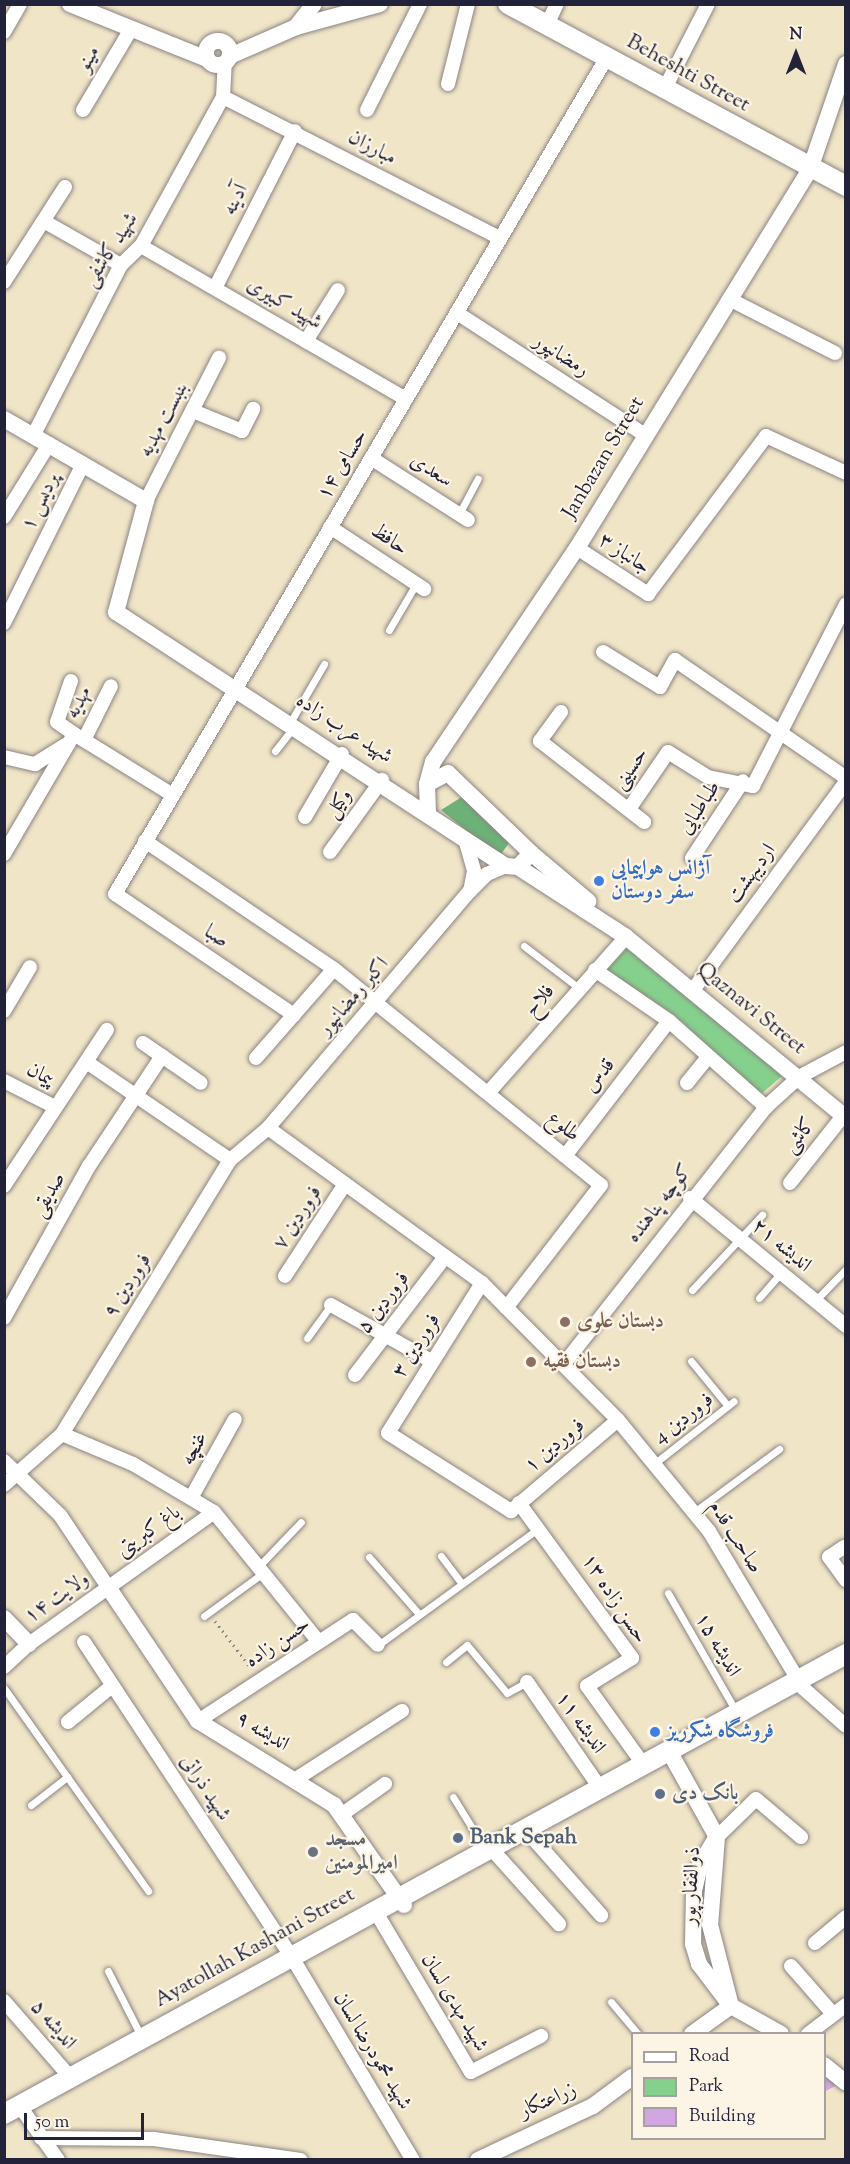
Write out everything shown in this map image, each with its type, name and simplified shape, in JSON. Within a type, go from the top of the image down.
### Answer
[{"type":"main road","name":"Beheshti Street","points":[[508,4],[810,169],[846,186]]},
{"type":"main road","name":"Ayatollah Kashani Street","points":[[14,2113],[491,1852],[643,1764],[671,1754],[801,1684],[846,1654]]},
{"type":"main road","name":"Ayatollah Kashani Street","points":[[491,1852],[531,1836],[737,1713],[846,1665]]},
{"type":"main road","name":"Ayatollah Kashani Street","points":[[4,2123],[14,2113],[70,2077],[142,2037],[293,1960],[380,1919],[401,1901]]},
{"type":"street","points":[[4,32],[20,4]]},
{"type":"street","points":[[69,4],[184,50],[222,54],[296,27],[379,5]]},
{"type":"street","points":[[296,27],[314,4]]},
{"type":"street","points":[[367,110],[420,4]]},
{"type":"street","points":[[448,84],[468,4]]},
{"type":"street","points":[[547,25],[557,4]]},
{"type":"street","points":[[665,88],[708,4]]},
{"type":"street","name":"مینو","points":[[83,110],[131,29]]},
{"type":"street","points":[[222,54],[223,92]]},
{"type":"street","name":"حسامی ۱۴","points":[[115,894],[235,685],[607,57]]},
{"type":"street","name":"Janbazan Street","points":[[448,773],[450,742],[577,548],[643,434],[810,169],[846,64]]},
{"type":"street","name":"مبارزان","points":[[223,92],[500,238]]},
{"type":"street","name":"شهید کاشفی","points":[[33,436],[122,265],[141,246],[223,92]]},
{"type":"street","name":"آدینه","points":[[215,288],[295,131]]},
{"type":"street","points":[[4,282],[47,223],[65,187]]},
{"type":"street","points":[[47,223],[122,265]]},
{"type":"street","name":"شهید کبیری","points":[[141,246],[406,399]]},
{"type":"street","points":[[306,341],[338,290]]},
{"type":"street","points":[[729,299],[836,353]]},
{"type":"street","name":"رمضانپور","points":[[457,313],[643,434]]},
{"type":"street","name":"بنبست مهدیه","points":[[146,501],[219,358]]},
{"type":"street","points":[[193,411],[242,431],[253,410]]},
{"type":"street","points":[[4,419],[146,501]]},
{"type":"street","name":"جانباز ۳","points":[[577,548],[648,594],[766,436],[846,473]]},
{"type":"street","points":[[4,517],[49,444]]},
{"type":"street","name":"سعدی","points":[[371,458],[464,517]]},
{"type":"street","name":"پردیس ۱","points":[[4,623],[83,464]]},
{"type":"street","name":"شهید عرب زاده","points":[[146,501],[116,612],[235,685],[382,780],[465,839],[626,937]]},
{"type":"street","name":"حافظ","points":[[330,527],[420,587]]},
{"type":"street","points":[[743,781],[753,786],[783,734],[846,604]]},
{"type":"street","points":[[603,652],[660,687],[675,660],[846,780]]},
{"type":"street","points":[[71,681],[57,722],[75,739],[171,794]]},
{"type":"street","name":"مهدیه","points":[[4,854],[75,739],[111,686]]},
{"type":"street","points":[[561,712],[540,741],[644,822]]},
{"type":"street","points":[[4,757],[35,764],[75,739]]},
{"type":"street","points":[[428,811],[428,784],[433,762],[450,742]]},
{"type":"street","name":"حسینی","points":[[628,809],[668,752],[708,777],[743,781]]},
{"type":"street","points":[[305,817],[342,754]]},
{"type":"street","points":[[428,784],[448,773],[531,853],[626,937]]},
{"type":"street","name":"وکیل","points":[[330,852],[382,780]]},
{"type":"street","name":"اردیبهشت","points":[[693,990],[846,780]]},
{"type":"street","name":"طباطبایی","points":[[692,858],[743,781]]},
{"type":"street","points":[[465,839],[474,871],[470,891]]},
{"type":"street","points":[[145,841],[334,969],[256,1058]]},
{"type":"street","points":[[512,866],[531,853]]},
{"type":"street","name":"اکبر رمضانپور","points":[[230,1160],[268,1128],[470,891],[487,874],[512,866]]},
{"type":"street","name":"صبا","points":[[115,894],[294,1015]]},
{"type":"street","name":"Qaznavi Street","points":[[626,937],[799,1077],[844,1117]]},
{"type":"street","name":"فلاح","points":[[488,1093],[626,937]]},
{"type":"street","points":[[4,1011],[30,967]]},
{"type":"street","name":"طلوع","points":[[334,969],[378,1001],[601,1185],[506,1308]]},
{"type":"street","points":[[595,970],[669,1021],[766,1107]]},
{"type":"street","name":"قدس","points":[[565,1156],[669,1021]]},
{"type":"street","points":[[4,1186],[88,1063],[107,1030]]},
{"type":"street","points":[[143,1043],[201,1083]]},
{"type":"street","name":"کوچه پناهنده","points":[[563,1365],[690,1198],[766,1107],[799,1077],[846,1052]]},
{"type":"street","points":[[137,1096],[162,1056]]},
{"type":"street","points":[[687,1083],[708,1057]]},
{"type":"street","points":[[88,1063],[230,1160]]},
{"type":"street","name":"پیمان","points":[[4,1081],[56,1107]]},
{"type":"street","name":"صدیقی","points":[[4,1318],[89,1166],[137,1096]]},
{"type":"street","name":"کاشی","points":[[790,1183],[844,1117]]},
{"type":"street","name":"صاحب قدم","points":[[268,1128],[482,1283],[618,1420],[694,1512],[801,1684],[846,1726]]},
{"type":"street","name":"فروردین ۹","points":[[4,1485],[62,1434],[230,1160]]},
{"type":"street","name":"فروردین ۷","points":[[285,1276],[345,1184]]},
{"type":"street","name":"اندیشه ۲۱","points":[[690,1198],[846,1326]]},
{"type":"street","name":"فروردین ۵","points":[[355,1376],[445,1257]]},
{"type":"street","name":"فروردین ۳","points":[[482,1283],[388,1433],[511,1511],[519,1503]]},
{"type":"street","points":[[331,1305],[431,1361]]},
{"type":"street","name":"غنچه","points":[[191,1498],[235,1419]]},
{"type":"street","name":"فروردین ۱","points":[[519,1503],[618,1420]]},
{"type":"street","points":[[62,1434],[133,1464],[214,1512],[318,1641]]},
{"type":"street","points":[[4,1461],[18,1471],[78,1536],[108,1587]]},
{"type":"street","name":"حسن زاده ۱۳","points":[[519,1503],[540,1527],[632,1658],[587,1686],[643,1764]]},
{"type":"street","name":"باغ کبریتی","points":[[108,1587],[214,1512]]},
{"type":"street","points":[[844,1547],[829,1557],[846,1580]]},
{"type":"street","name":"ولایت ۱۴","points":[[4,1667],[29,1644],[108,1587]]},
{"type":"street","name":"اندیشه ۹","points":[[108,1587],[198,1721],[296,1779],[341,1815],[401,1901]]},
{"type":"street","points":[[4,1618],[29,1644]]},
{"type":"street","name":"حسن زاده","points":[[198,1721],[353,1620],[378,1645]]},
{"type":"street","name":"شهید ذراتی","points":[[84,1642],[293,1960]]},
{"type":"street","name":"اندیشه ۱۱","points":[[526,1682],[600,1788]]},
{"type":"street","points":[[68,1722],[112,1686]]},
{"type":"street","points":[[296,1779],[402,1711]]},
{"type":"street","name":"ذوالفقار پور","points":[[671,1754],[717,1837],[698,1874],[693,1944],[699,1964],[731,2006],[777,2032]]},
{"type":"street","points":[[341,1815],[385,1784]]},
{"type":"street","points":[[717,1837],[756,1799],[801,1837]]},
{"type":"street","points":[[531,1836],[601,1915]]},
{"type":"street","points":[[491,1852],[559,1923]]},
{"type":"street","points":[[815,1943],[846,1917]]},
{"type":"street","name":"شهید مهدی لسان","points":[[380,1919],[471,2072],[541,2036]]},
{"type":"street","name":"شهید محمودرضا لسان","points":[[293,1960],[413,2160]]},
{"type":"street","points":[[791,1966],[833,2014]]},
{"type":"street","name":"اندیشه ۵","points":[[4,2001],[70,2077]]},
{"type":"street","points":[[810,2032],[846,2005]]},
{"type":"street","points":[[695,2032],[731,2006]]},
{"type":"street","points":[[826,2066],[846,2083]]},
{"type":"street","name":"زراعتکار","points":[[478,2160],[593,2106],[631,2078]]},
{"type":"street","points":[[14,2113],[41,2138],[58,2160]]},
{"type":"street","points":[[41,2138],[154,2139],[301,2160]]},
{"type":"lane","points":[[464,517],[478,479]]},
{"type":"lane","points":[[389,630],[420,587]]},
{"type":"lane","points":[[275,751],[294,723],[324,664]]},
{"type":"lane","points":[[524,946],[579,988]]},
{"type":"lane","points":[[693,1290],[762,1215]]},
{"type":"lane","points":[[815,1301],[846,1269]]},
{"type":"lane","points":[[759,1298],[781,1273]]},
{"type":"lane","points":[[307,1338],[331,1305]]},
{"type":"lane","points":[[690,1361],[728,1406]]},
{"type":"lane","name":"فروردین 4","points":[[655,1463],[734,1401]]},
{"type":"lane","points":[[694,1512],[778,1449]]},
{"type":"lane","points":[[206,1614],[261,1570],[301,1522]]},
{"type":"lane","points":[[378,1645],[418,1613],[540,1527]]},
{"type":"lane","points":[[441,1556],[461,1583]]},
{"type":"lane","points":[[369,1557],[418,1613]]},
{"type":"lane","name":"اندیشه ۱۵","points":[[668,1593],[737,1713]]},
{"type":"lane","points":[[446,1662],[467,1645],[507,1693],[526,1682]]},
{"type":"lane","points":[[4,1688],[148,1891]]},
{"type":"lane","points":[[32,1805],[67,1777]]},
{"type":"lane","points":[[453,1797],[491,1852]]},
{"type":"lane","points":[[108,1971],[142,2037]]},
{"type":"lane","points":[[611,2002],[636,2032]]},
{"type":"path","points":[[206,1614],[260,1680]]},
{"type":"green space","points":[[465,795],[516,833],[499,857],[441,810]]},
{"type":"green space","points":[[630,945],[782,1076],[761,1094],[674,1015],[606,970]]},
{"type":"building","points":[[826,2077],[837,2085],[826,2091]]},
{"type":"place","name":"آژانس هواپیمایی سفر دوستان","points":[[599,881]]},
{"type":"place","name":"دبستان علوی","points":[[565,1322]]},
{"type":"place","name":"دبستان فقیه","points":[[531,1362]]},
{"type":"place","name":"فروشگاه شکرریز","points":[[655,1732]]},
{"type":"place","name":"بانک دی","points":[[660,1794]]},
{"type":"place","name":"Bank Sepah","points":[[458,1838]]},
{"type":"place","name":"مسجد امیرالمومنین","points":[[313,1852]]}]
